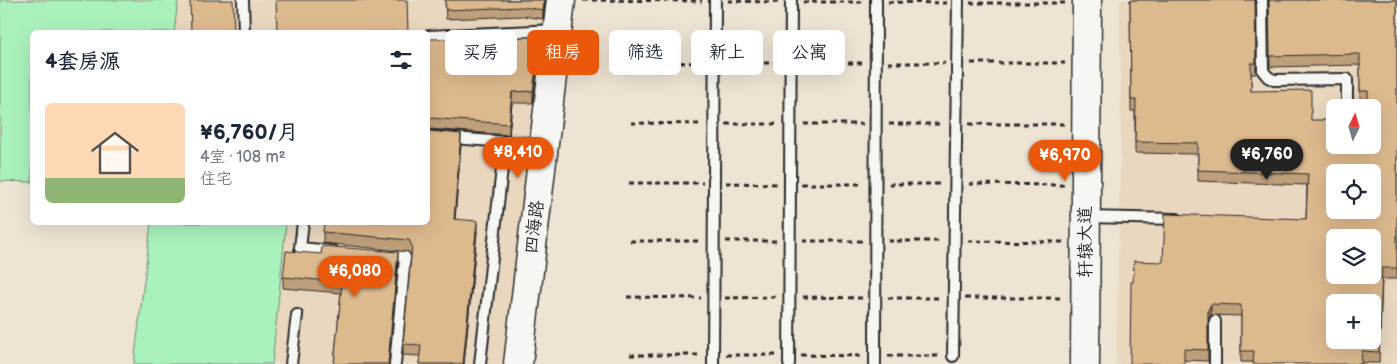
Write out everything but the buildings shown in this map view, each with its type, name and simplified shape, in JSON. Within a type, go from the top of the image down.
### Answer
[{"type":"street","name":"四海路","points":[[558,30],[561,0]]},
{"type":"street","name":"轩辕大道","points":[[1085,364],[1087,2]]},
{"type":"street","name":"四海路","points":[[518,364],[552,75]]},
{"type":"lane","points":[[243,0],[244,30]]},
{"type":"lane","points":[[713,364],[715,0]]},
{"type":"lane","points":[[1262,0],[1263,71],[1268,77],[1274,80],[1347,79],[1347,99]]},
{"type":"lane","points":[[789,364],[791,1]]},
{"type":"lane","points":[[874,364],[876,1]]},
{"type":"lane","points":[[953,356],[958,1]]},
{"type":"lane","points":[[430,36],[527,31]]},
{"type":"lane","points":[[430,136],[544,144]]},
{"type":"lane","points":[[480,364],[505,142]]},
{"type":"lane","points":[[1085,229],[1191,219]]},
{"type":"lane","points":[[303,225],[300,248],[348,252]]},
{"type":"lane","points":[[376,255],[405,257],[395,364]]},
{"type":"lane","points":[[291,364],[297,315]]},
{"type":"lane","points":[[1215,321],[1215,364]]},
{"type":"path","points":[[574,0],[1087,2]]},
{"type":"path","points":[[631,124],[1086,124]]},
{"type":"path","points":[[629,183],[1086,185]]},
{"type":"path","points":[[630,241],[955,241],[1085,229]]},
{"type":"path","points":[[627,298],[1085,298]]},
{"type":"shaded area","points":[[178,0],[548,0],[544,30],[527,30],[527,75],[539,75],[502,364],[272,364],[286,225],[430,225],[430,30],[174,30]]},
{"type":"shaded area","points":[[1120,0],[1397,0],[1397,364],[1116,364],[1121,132]]},
{"type":"green space","points":[[0,0],[178,0],[174,30],[30,30],[30,182],[0,181]]},
{"type":"green space","points":[[151,225],[286,225],[272,364],[134,364]]}]
